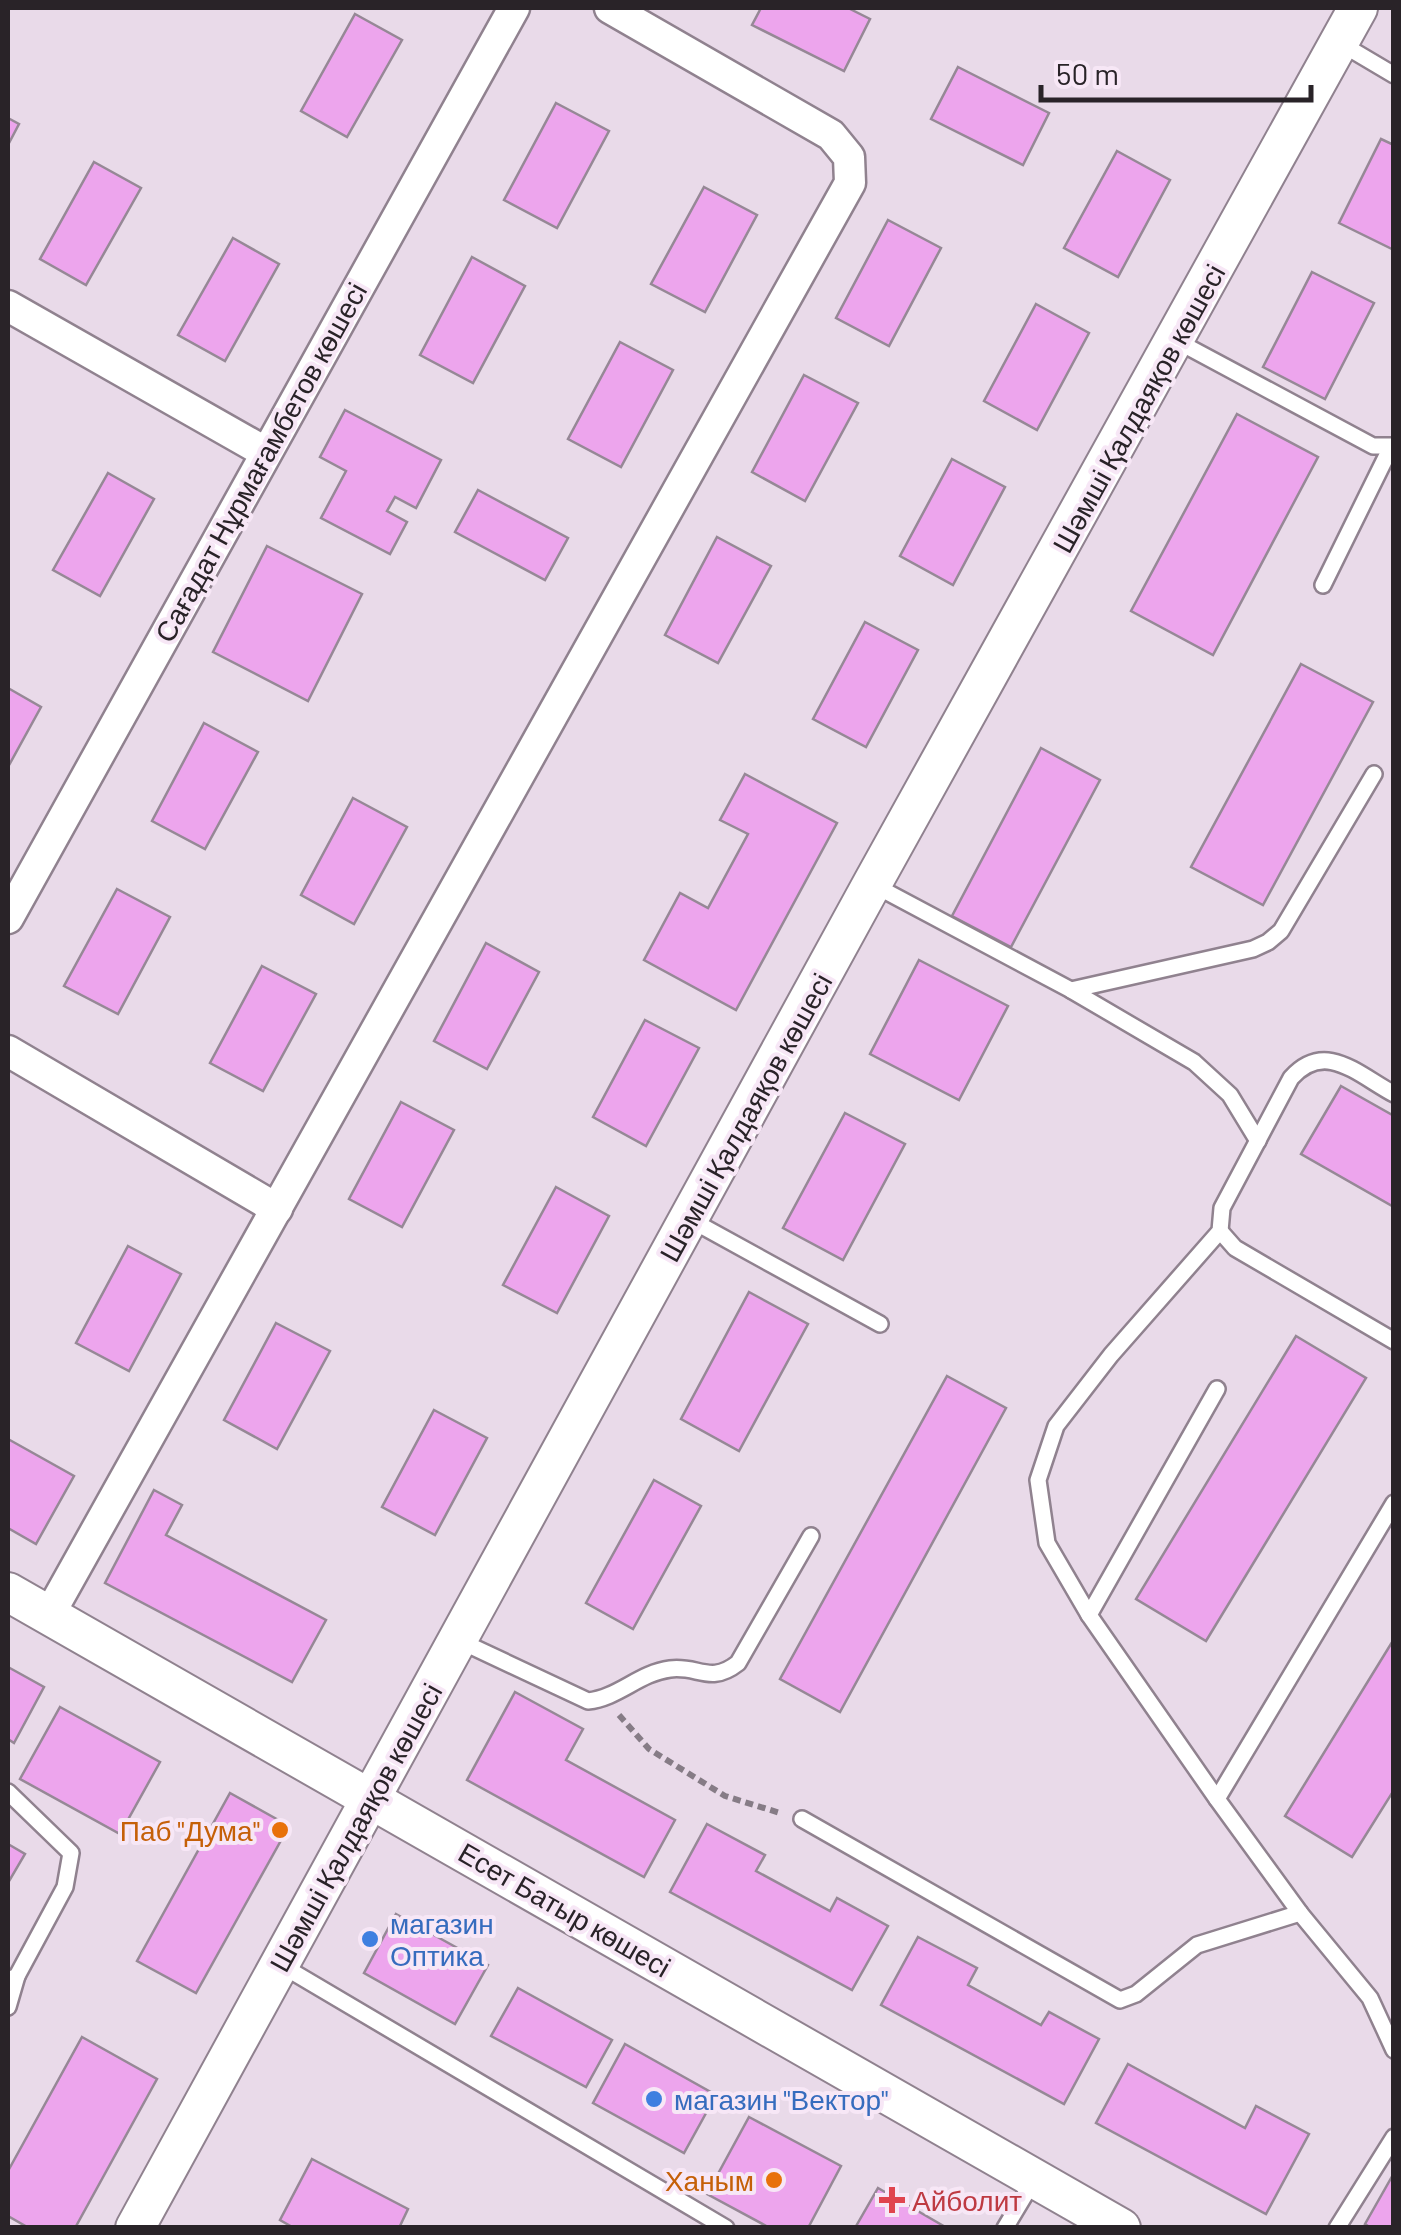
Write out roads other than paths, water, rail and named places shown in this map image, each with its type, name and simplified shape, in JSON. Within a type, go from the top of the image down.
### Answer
[{"type":"street","name":"Сағадат Нұрмағамбетов көшесі","points":[[8,918],[514,8]]},
{"type":"street","points":[[49,1615],[850,183],[848,157],[831,135],[610,8]]},
{"type":"street","name":"Шәмші Қалдаяқов көшесі","points":[[136,2228],[872,884],[1358,8]]},
{"type":"street","points":[[8,306],[265,452]]},
{"type":"street","points":[[8,1051],[277,1209]]},
{"type":"street","name":"Есет Батыр көшесі","points":[[8,1592],[1121,2228]]},
{"type":"lane","points":[[1340,44],[1394,74]]},
{"type":"lane","points":[[1176,340],[1373,446],[1392,446],[1323,585]]},
{"type":"lane","points":[[1071,990],[1253,949],[1268,942],[1281,931],[1374,774]]},
{"type":"lane","points":[[872,884],[1071,990],[1194,1062],[1230,1095],[1258,1141]]},
{"type":"lane","points":[[1394,1094],[1328,1058],[1305,1062],[1291,1078],[1222,1208],[1220,1231],[1111,1355],[1056,1426],[1038,1480],[1047,1543],[1089,1615],[1300,1913],[1370,1998],[1394,2050]]},
{"type":"lane","points":[[690,1219],[880,1324]]},
{"type":"lane","points":[[1220,1231],[1234,1248],[1394,1341]]},
{"type":"lane","points":[[1089,1615],[1217,1389]]},
{"type":"lane","points":[[1217,1799],[1394,1503]]},
{"type":"lane","points":[[458,1640],[588,1701],[605,1699],[649,1675],[673,1668],[712,1676],[727,1672],[738,1663],[811,1536]]},
{"type":"lane","points":[[8,1792],[71,1853],[65,1888],[12,1978],[8,2007]]},
{"type":"lane","points":[[802,1819],[1120,2000],[1136,1994],[1197,1945],[1300,1913]]},
{"type":"lane","points":[[280,1964],[726,2228]]},
{"type":"lane","points":[[1337,2228],[1394,2137]]},
{"type":"lane","points":[[1005,2228],[1035,2178]]},
{"type":"place","name":"Паб \"Дума\"","points":[[280,1830]]},
{"type":"place","name":"магазин Оптика","points":[[370,1939]]},
{"type":"place","name":"магазин \"Вектор\"","points":[[654,2099]]},
{"type":"place","name":"Ханым","points":[[774,2180]]},
{"type":"place","name":"Айболит","points":[[892,2200]]}]
